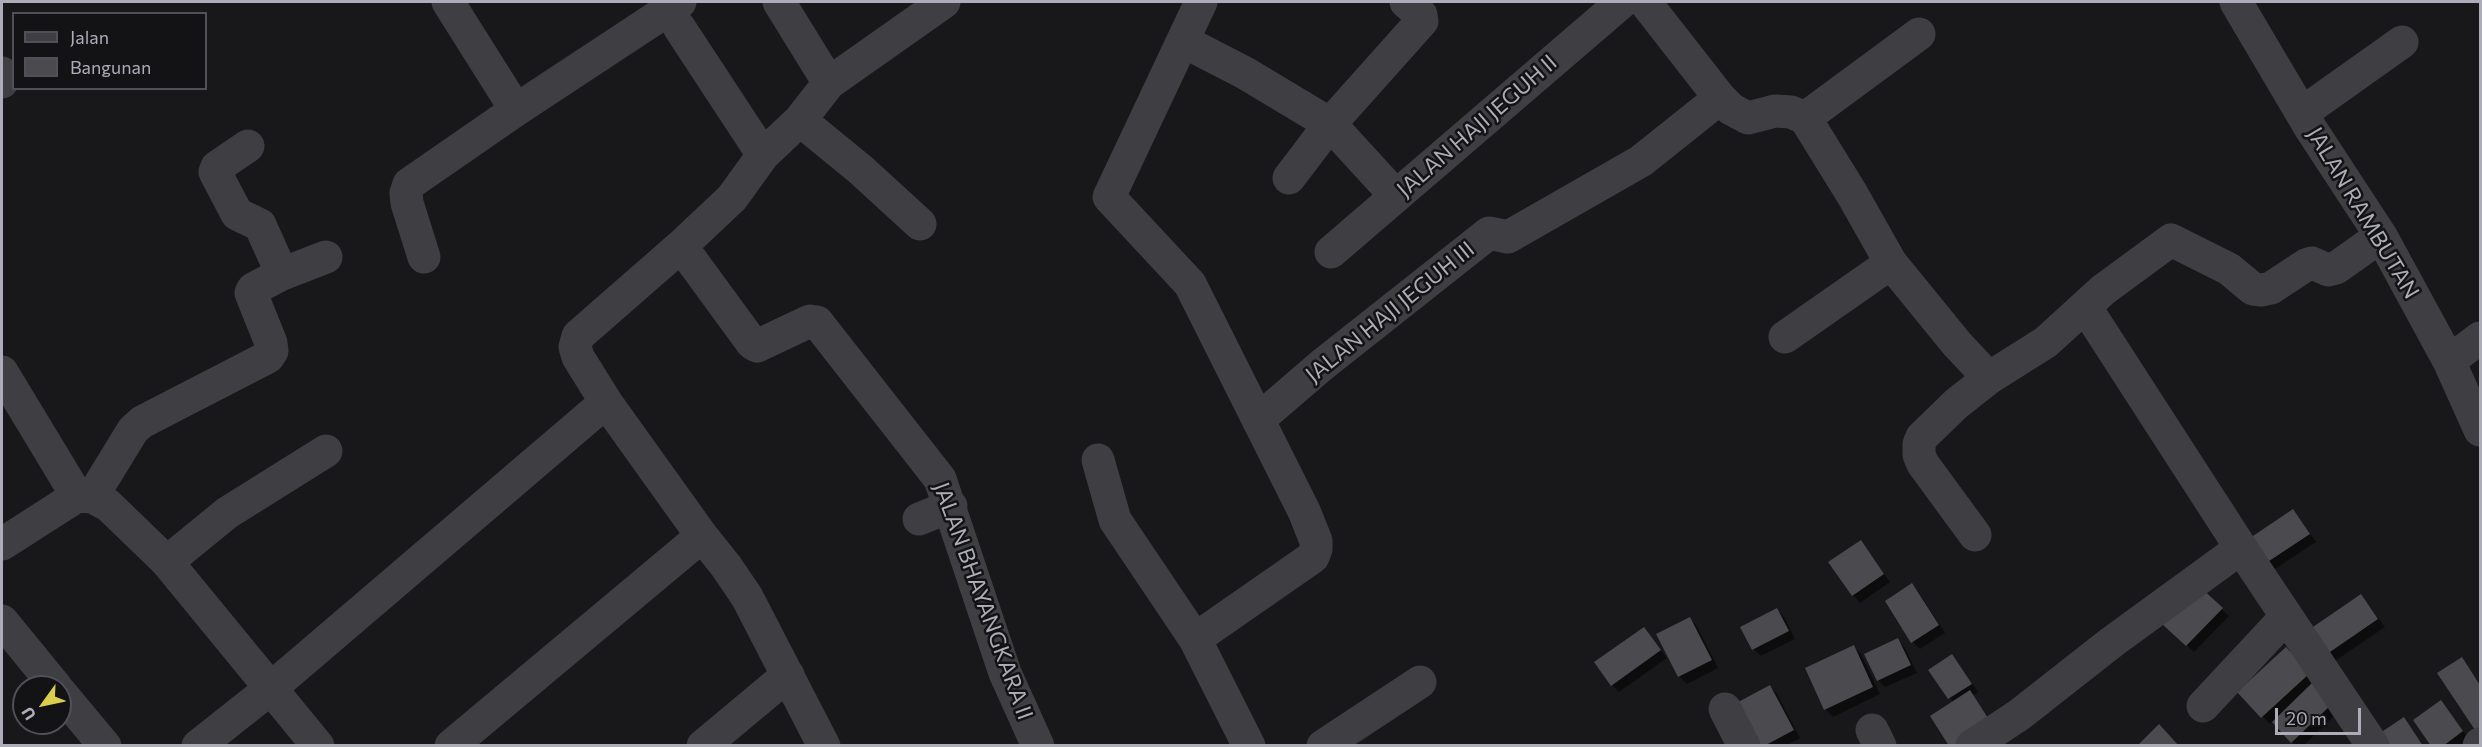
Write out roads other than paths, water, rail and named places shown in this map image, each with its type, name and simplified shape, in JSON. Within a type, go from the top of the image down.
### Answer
[{"type":"street","points":[[448,2],[516,110]]},
{"type":"street","points":[[779,2],[829,83]]},
{"type":"street","points":[[824,746],[747,597],[606,402],[578,357],[575,347],[578,336],[732,198],[762,155],[800,120],[829,83],[944,2]]},
{"type":"street","points":[[1195,639],[1313,557],[1316,549],[1316,541],[1304,511],[1190,284],[1109,197],[1201,2]]},
{"type":"street","points":[[1289,178],[1330,124],[1422,21],[1421,15],[1406,2]]},
{"type":"street","name":"JALAN RAMBUTAN","points":[[2236,2],[2302,113],[2381,236],[2449,361],[2481,430]]},
{"type":"street","points":[[1644,3],[1731,109],[1748,118],[1775,111],[1791,112],[1804,118],[1852,194],[1891,263],[1942,327],[1989,378]]},
{"type":"street","name":"JALAN HAJI JEGUH II","points":[[1331,252],[1396,196],[1644,3]]},
{"type":"street","points":[[424,257],[407,203],[406,193],[410,184],[516,110],[679,14],[762,155]]},
{"type":"street","points":[[1804,118],[1919,34]]},
{"type":"street","points":[[1183,41],[1245,73],[1330,124],[1396,196]]},
{"type":"street","points":[[2302,113],[2402,42]]},
{"type":"street","points":[[2,74],[2,82]]},
{"type":"street","name":"JALAN HAJI JEGUH III","points":[[1258,420],[1322,365],[1489,233],[1508,237],[1641,161],[1720,98]]},
{"type":"street","points":[[800,120],[861,170],[920,224]]},
{"type":"street","points":[[248,146],[217,167],[215,172],[237,214],[260,225],[282,274]]},
{"type":"street","points":[[1975,535],[1923,464],[1919,455],[1919,444],[1922,437],[1956,404],[1989,378],[2046,342],[2086,308],[2103,290],[2171,240],[2229,269],[2253,289],[2262,290],[2271,288],[2312,263],[2328,270],[2336,268],[2381,236]]},
{"type":"street","name":"JALAN BHAYANGKARA II","points":[[681,246],[752,343],[757,346],[810,321],[817,322],[940,479],[951,506],[964,554],[1005,673],[1038,746]]},
{"type":"street","points":[[2,544],[84,496],[133,430],[142,422],[268,357],[272,351],[271,343],[250,293],[253,289],[282,274],[326,256]]},
{"type":"street","points":[[1785,337],[1891,263]]},
{"type":"street","points":[[2086,308],[2286,617],[2373,746]]},
{"type":"street","points":[[2449,361],[2481,338]]},
{"type":"street","points":[[2,372],[84,496],[108,505],[167,562],[318,746]]},
{"type":"street","points":[[198,746],[270,689],[606,402]]},
{"type":"street","points":[[167,562],[227,513],[326,451]]},
{"type":"street","points":[[1098,460],[1115,520],[1195,639],[1241,743]]},
{"type":"street","points":[[919,519],[951,506]]},
{"type":"street","points":[[451,746],[702,536]]},
{"type":"street","points":[[1972,746],[2019,715],[2112,642],[2241,548]]},
{"type":"street","points":[[2203,706],[2286,617]]},
{"type":"street","points":[[2,621],[46,675]]},
{"type":"street","points":[[703,746],[788,675]]},
{"type":"street","points":[[1323,746],[1420,682]]},
{"type":"street","points":[[72,706],[105,746]]},
{"type":"street","points":[[1725,709],[1744,746]]}]
